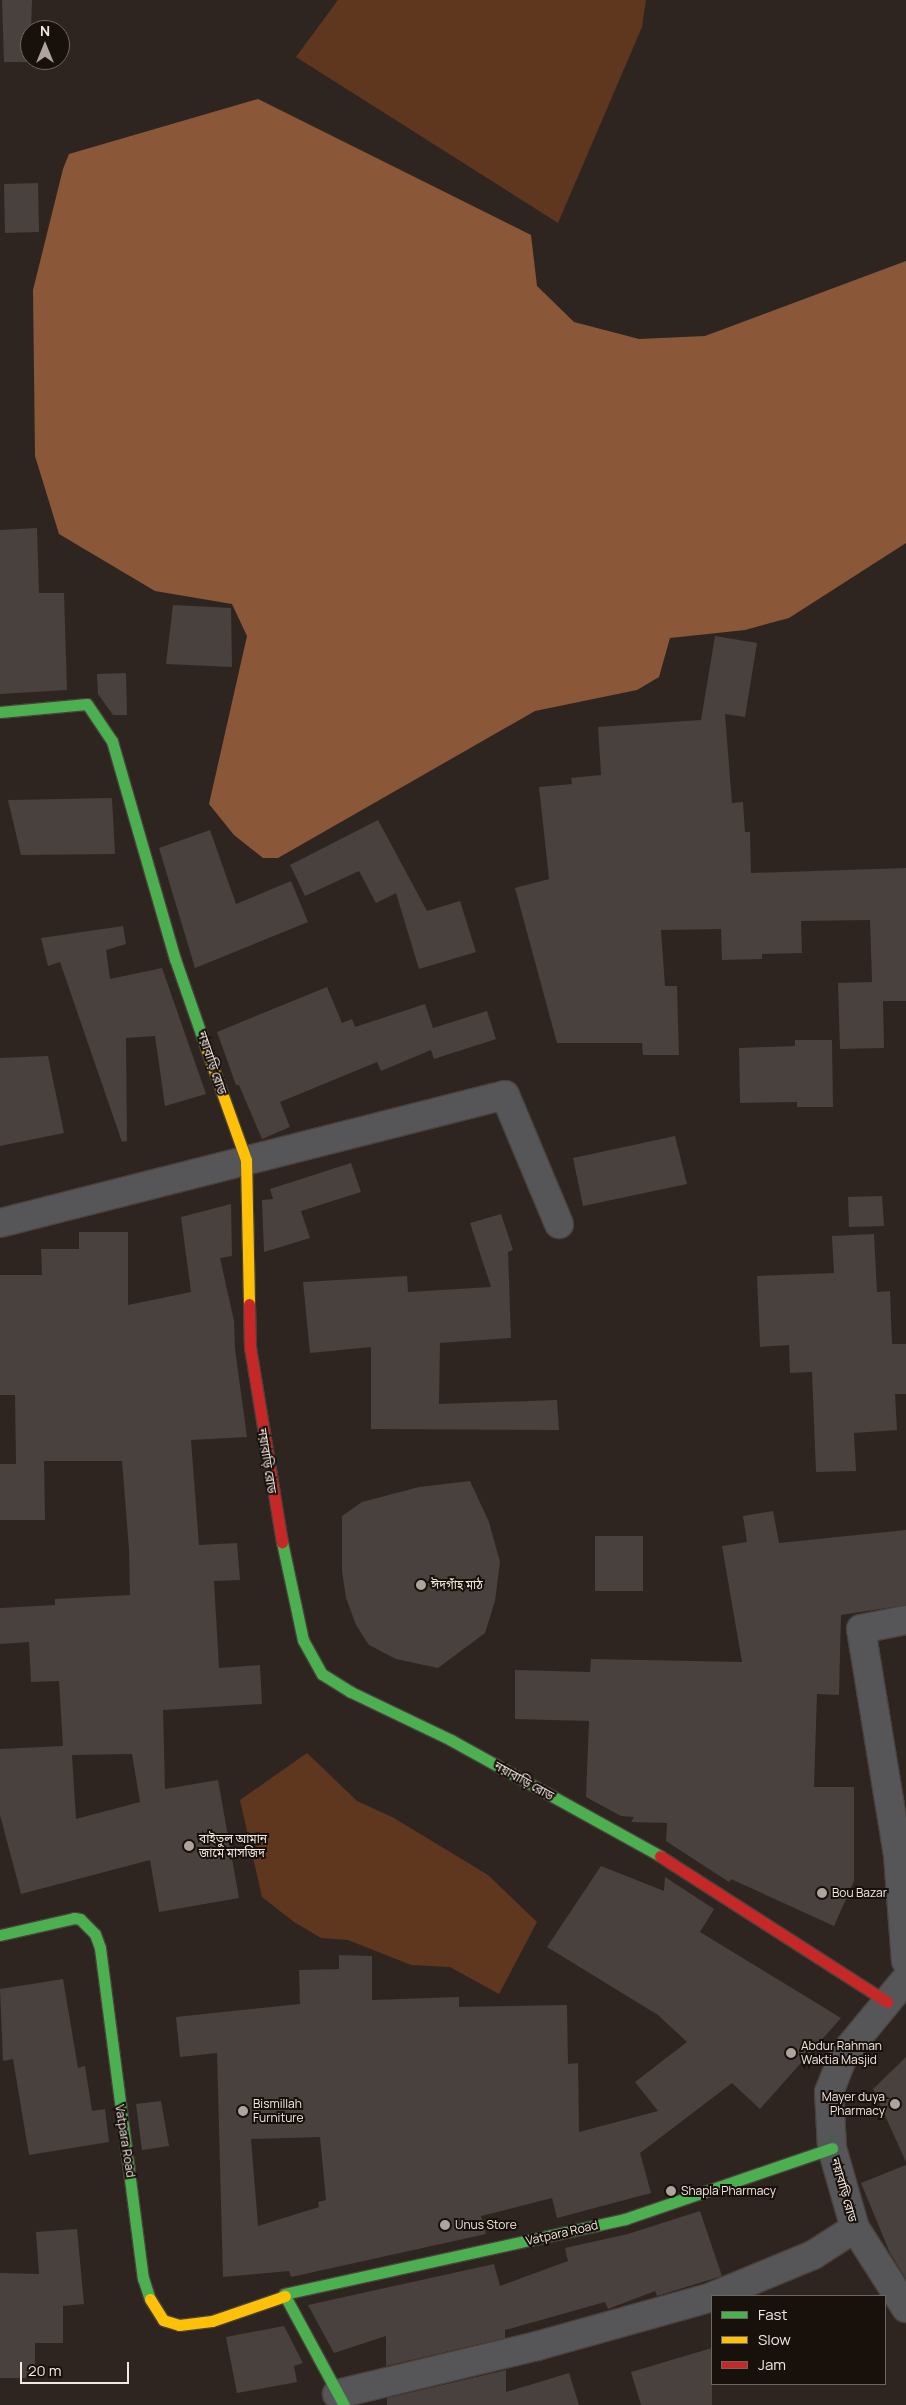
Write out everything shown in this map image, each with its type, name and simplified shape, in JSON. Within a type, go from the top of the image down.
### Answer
[{"type":"street","name":"নয়াবাড়ি রোড","points":[[0,712],[87,704],[112,741],[175,959],[246,1160],[252,1367],[270,1483],[293,1598],[303,1640],[322,1674],[351,1692],[451,1740],[662,1857],[887,2002]]},
{"type":"street","points":[[0,1223],[505,1095],[559,1224]]},
{"type":"street","points":[[906,1620],[862,1630],[898,1855],[906,1961]]},
{"type":"street","name":"Vatpara Road","points":[[0,1935],[74,1918],[80,1919],[95,1934],[100,1948],[143,2278],[150,2300],[163,2320],[179,2325],[212,2321],[284,2294],[625,2219],[832,2148]]},
{"type":"street","name":"নয়াবাড়ি রোড","points":[[906,1979],[844,2054],[830,2092],[832,2148],[855,2228],[906,2308]]},
{"type":"street","points":[[718,2295],[813,2255],[855,2228]]},
{"type":"street","points":[[284,2294],[341,2400],[711,2298]]},
{"type":"shaded area","points":[[338,0],[646,0],[642,27],[558,223],[296,57]]},
{"type":"shaded area","points":[[258,99],[531,235],[537,286],[574,322],[639,339],[705,336],[906,261],[906,543],[789,618],[745,630],[670,638],[659,677],[637,690],[535,711],[278,858],[263,858],[234,835],[209,804],[247,636],[232,604],[155,591],[59,534],[35,456],[33,290],[63,169],[69,154]]},
{"type":"shaded area","points":[[307,1753],[357,1801],[394,1818],[488,1875],[537,1922],[499,1994],[450,1967],[411,1965],[348,1940],[321,1938],[294,1922],[262,1897],[240,1800]]},
{"type":"building","points":[[2,0],[32,0],[31,20],[20,20],[20,62],[4,62]]},
{"type":"building","points":[[38,183],[39,232],[5,233],[4,184]]},
{"type":"building","points":[[37,528],[39,593],[64,593],[67,690],[0,694],[0,530]]},
{"type":"building","points":[[173,605],[231,608],[232,667],[166,664]]},
{"type":"building","points":[[715,636],[757,643],[745,717],[725,714],[732,803],[743,802],[745,832],[750,832],[751,873],[906,868],[906,1001],[883,1001],[884,1048],[840,1049],[838,983],[872,982],[870,920],[801,921],[802,953],[762,954],[762,959],[722,960],[721,929],[661,930],[665,986],[677,986],[679,1055],[643,1055],[642,1043],[557,1043],[515,888],[549,879],[539,787],[572,784],[571,778],[601,775],[598,727],[701,720]]},
{"type":"building","points":[[126,673],[127,715],[113,715],[98,694],[97,674]]},
{"type":"building","points":[[112,798],[115,854],[21,855],[8,800]]},
{"type":"building","points":[[378,820],[427,911],[460,901],[476,952],[419,969],[396,893],[376,903],[359,871],[305,896],[290,865]]},
{"type":"building","points":[[210,830],[236,904],[291,881],[308,922],[195,968],[159,848]]},
{"type":"building","points":[[123,926],[126,944],[106,950],[110,979],[162,968],[206,1094],[165,1106],[155,1036],[126,1038],[127,1141],[122,1142],[60,962],[48,966],[41,938]]},
{"type":"building","points":[[327,987],[342,1023],[352,1019],[355,1027],[425,1004],[433,1028],[487,1011],[496,1039],[434,1059],[431,1050],[381,1071],[377,1062],[280,1102],[290,1127],[262,1139],[239,1085],[236,1085],[217,1032]]},
{"type":"building","points":[[795,1040],[832,1040],[833,1107],[797,1107],[797,1102],[740,1103],[739,1048],[795,1046]]},
{"type":"building","points":[[48,1056],[64,1133],[0,1146],[0,1058]]},
{"type":"building","points":[[675,1136],[687,1184],[583,1206],[573,1158]]},
{"type":"building","points":[[351,1163],[361,1192],[301,1211],[310,1238],[264,1252],[262,1200],[273,1199],[270,1189]]},
{"type":"building","points":[[882,1196],[884,1226],[849,1227],[848,1197]]},
{"type":"building","points":[[231,1204],[232,1256],[220,1258],[234,1321],[235,1349],[247,1437],[191,1440],[199,1545],[237,1543],[240,1580],[214,1581],[219,1668],[260,1665],[262,1704],[163,1710],[165,1789],[218,1780],[239,1898],[159,1912],[150,1860],[21,1894],[0,1815],[0,1749],[63,1746],[59,1681],[31,1682],[29,1642],[0,1644],[0,1608],[55,1605],[55,1599],[130,1595],[129,1549],[122,1461],[44,1461],[45,1520],[0,1520],[0,1464],[16,1464],[15,1395],[0,1395],[0,1275],[42,1275],[41,1249],[79,1249],[79,1232],[128,1232],[128,1305],[191,1292],[181,1217]],"holes":[[[132,1754],[140,1802],[76,1819],[72,1755]]]},
{"type":"building","points":[[501,1214],[513,1250],[508,1252],[511,1338],[440,1343],[439,1404],[557,1400],[559,1430],[371,1429],[371,1347],[310,1353],[303,1282],[407,1276],[408,1292],[491,1287],[470,1223]]},
{"type":"building","points":[[874,1234],[877,1292],[890,1291],[892,1344],[906,1344],[906,1394],[895,1394],[897,1430],[854,1433],[856,1471],[816,1472],[812,1372],[790,1373],[789,1345],[760,1347],[757,1276],[834,1273],[832,1236]]},
{"type":"building","name":"ঈদগাঁহ মাঠ","points":[[470,1481],[489,1522],[500,1562],[495,1601],[485,1633],[438,1668],[396,1659],[369,1645],[356,1625],[346,1598],[342,1571],[342,1516],[362,1502],[419,1487]]},
{"type":"building","points":[[773,1511],[779,1543],[906,1530],[906,1605],[841,1615],[839,1695],[817,1694],[814,1787],[854,1787],[854,1881],[834,1926],[731,1879],[729,1882],[666,1841],[667,1823],[631,1822],[634,1817],[621,1816],[586,1797],[589,1721],[515,1719],[515,1670],[590,1672],[591,1659],[742,1662],[722,1546],[747,1542],[743,1516]]},
{"type":"building","points":[[595,1536],[643,1536],[643,1591],[595,1591]]},
{"type":"building","points":[[601,1866],[664,1891],[665,1877],[714,1909],[700,1932],[841,2018],[760,2109],[732,2083],[640,2153],[651,2193],[557,2218],[552,2198],[481,2216],[486,2234],[291,2277],[289,2271],[223,2277],[217,2053],[180,2057],[176,2017],[300,2004],[299,1970],[339,1969],[339,1955],[372,1956],[372,2000],[459,1997],[459,2007],[567,2005],[568,2064],[578,2063],[579,2132],[658,2111],[635,2082],[687,2042],[658,2015],[547,1947]],"holes":[[[320,2137],[326,2200],[318,2202],[319,2207],[258,2226],[251,2139]]]},
{"type":"building","points":[[63,1979],[78,2068],[85,2066],[92,2111],[105,2109],[109,2142],[29,2155],[13,2059],[3,2061],[0,1989]]},
{"type":"building","points":[[906,2057],[906,2162],[873,2089]]},
{"type":"building","points":[[161,2101],[169,2146],[142,2150],[136,2104]]},
{"type":"building","points":[[906,2165],[906,2279],[890,2253],[861,2183]]},
{"type":"building","points":[[700,2211],[722,2276],[657,2296],[655,2291],[608,2309],[605,2302],[505,2330],[505,2338],[386,2366],[386,2336],[334,2353],[308,2305],[494,2264],[500,2286],[568,2261],[565,2248],[628,2234]]},
{"type":"building","points":[[77,2229],[84,2304],[63,2306],[63,2343],[35,2343],[35,2378],[0,2378],[0,2273],[39,2274],[36,2232]]},
{"type":"building","points":[[284,2326],[303,2363],[294,2366],[297,2382],[237,2393],[226,2337]]},
{"type":"building","points":[[711,2348],[712,2405],[641,2405],[631,2372]]},
{"type":"building","points":[[506,2370],[506,2392],[569,2373],[579,2405],[387,2405],[387,2398]]},
{"type":"traffic: fast","points":[[0,712],[87,704],[112,741],[175,959],[206,1048]]},
{"type":"traffic: fast","points":[[282,1542],[303,1640],[322,1674],[351,1692],[451,1740],[660,1856]]},
{"type":"traffic: fast","points":[[0,1935],[74,1918],[80,1919],[95,1934],[100,1948],[143,2278],[150,2299]]},
{"type":"traffic: fast","points":[[284,2294],[625,2219],[832,2148]]},
{"type":"traffic: fast","points":[[285,2296],[344,2405]]},
{"type":"traffic: slow","points":[[206,1048],[246,1160],[249,1304]]},
{"type":"traffic: slow","points":[[150,2299],[163,2320],[179,2325],[212,2321],[285,2296]]},
{"type":"traffic: jam","points":[[249,1304],[250,1347],[282,1542]]},
{"type":"traffic: jam","points":[[660,1856],[887,2002]]},
{"type":"place","name":"ঈদগাঁহ মাঠ","points":[[421,1585]]},
{"type":"place","name":"বাইতুল আমান জামে মাসজিদ","points":[[189,1846]]},
{"type":"place","name":"Bou Bazar","points":[[822,1893]]},
{"type":"place","name":"Abdur Rahman Waktia Masjid","points":[[791,2053]]},
{"type":"place","name":"Mayer duya Pharmacy","points":[[895,2104]]},
{"type":"place","name":"Bismillah Furniture","points":[[243,2111]]},
{"type":"place","name":"Shapla Pharmacy","points":[[671,2191]]},
{"type":"place","name":"Unus Store","points":[[445,2225]]}]
